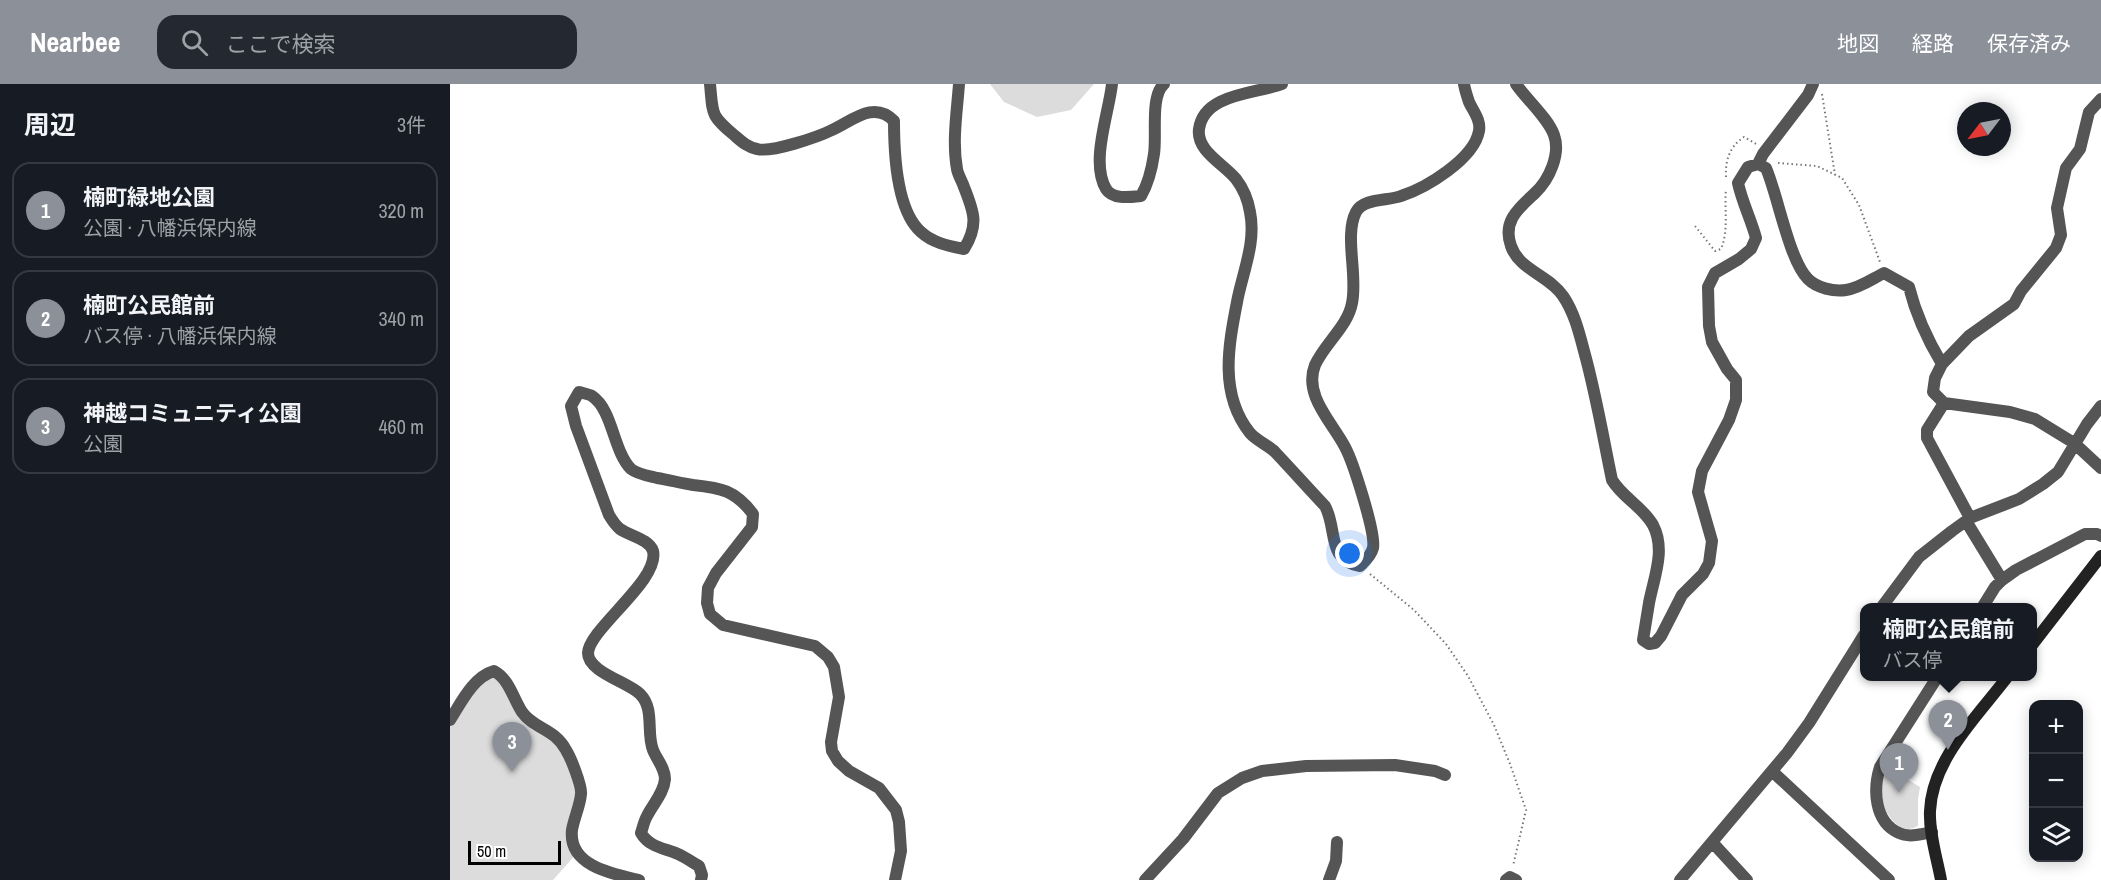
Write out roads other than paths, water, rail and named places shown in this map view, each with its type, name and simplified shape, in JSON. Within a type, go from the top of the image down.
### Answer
[{"type":"main road","points":[[2037,639],[2101,556]]},
{"type":"main road","points":[[1941,880],[1930,811],[1939,768],[2004,681]]},
{"type":"street","points":[[710,84],[712,113],[717,121],[745,145],[759,150],[773,150],[832,130],[865,113],[875,111],[889,116],[894,122],[895,167],[911,221],[922,233],[946,246],[964,249],[972,236],[975,224],[971,204],[957,171],[955,131],[959,84]]},
{"type":"street","points":[[1112,84],[1101,136],[1100,167],[1107,190],[1113,195],[1129,198],[1141,196],[1146,187],[1154,156],[1155,103],[1158,91],[1164,84]]},
{"type":"street","points":[[1282,84],[1224,99],[1204,116],[1199,129],[1200,142],[1207,152],[1235,178],[1246,196],[1251,213],[1252,235],[1228,350],[1228,379],[1232,397],[1251,434],[1273,450],[1325,506],[1330,516],[1338,554],[1347,564],[1360,566],[1368,558],[1373,548],[1370,522],[1346,449],[1316,399],[1311,385],[1314,369],[1321,352],[1348,315],[1352,305],[1354,289],[1351,225],[1356,210],[1363,204],[1400,197],[1422,188],[1463,157],[1474,144],[1479,130],[1478,118],[1469,102],[1464,84]]},
{"type":"street","points":[[1516,84],[1543,116],[1554,135],[1556,147],[1555,158],[1544,182],[1512,217],[1508,229],[1511,246],[1518,258],[1549,280],[1563,295],[1577,323],[1591,374],[1612,480],[1618,490],[1641,509],[1653,526],[1659,560],[1643,640],[1649,644],[1655,643],[1661,636],[1682,596],[1703,574],[1709,563],[1712,541],[1698,492],[1702,471],[1729,420],[1736,400],[1736,380],[1712,342],[1709,326],[1708,287],[1715,273],[1751,249],[1756,238],[1752,222],[1742,202],[1738,183],[1748,167],[1761,159],[1808,95],[1817,88]]},
{"type":"street","points":[[2101,99],[2089,112],[2080,149],[2066,168],[2057,208],[2061,235],[2056,248],[2021,291],[2014,304],[1969,336],[1942,364],[1935,378],[1934,392],[1944,403],[2010,412],[2035,419],[2074,443],[2101,468]]},
{"type":"street","points":[[1761,159],[1770,177],[1796,261],[1808,279],[1825,289],[1846,290],[1864,284],[1884,273],[1909,287],[1914,309],[1942,364]]},
{"type":"street","points":[[701,880],[699,866],[679,854],[651,844],[641,833],[646,817],[662,791],[665,779],[652,748],[648,708],[640,693],[592,665],[588,654],[592,640],[645,576],[653,552],[648,544],[617,527],[609,515],[571,406],[579,392],[591,395],[600,404],[613,428],[620,452],[632,470],[648,476],[722,489],[733,494],[753,514],[752,527],[716,573],[708,588],[707,603],[710,614],[723,625],[815,646],[828,657],[834,667],[839,696],[831,742],[832,751],[838,761],[849,771],[867,779],[879,788],[896,810],[902,851],[895,880]]},
{"type":"street","points":[[1944,403],[1927,429],[1927,438],[2002,580]]},
{"type":"street","points":[[1885,603],[1919,557],[1968,519],[2019,499],[2058,472],[2074,443],[2101,406]]},
{"type":"street","points":[[1985,603],[1995,587],[2016,570],[2085,534],[2101,536]]},
{"type":"street","points":[[1680,880],[1772,771],[1809,723],[1860,641]]},
{"type":"street","points":[[450,720],[476,682],[486,673],[494,671],[501,675],[523,713],[534,723],[551,732],[567,751],[582,792],[572,839],[577,853],[607,872],[639,880]]},
{"type":"street","points":[[1932,832],[1913,835],[1900,834],[1889,826],[1881,814],[1876,798],[1875,783],[1880,767],[1935,681]]},
{"type":"street","points":[[1145,880],[1184,839],[1218,793],[1242,778],[1262,771],[1306,766],[1395,765],[1435,771],[1445,776]]},
{"type":"street","points":[[1772,771],[1889,880]]},
{"type":"street","points":[[1329,880],[1336,861],[1337,842]]},
{"type":"street","points":[[1712,842],[1747,880]]},
{"type":"place","name":"楠町公民館前","points":[[1948,750]]},
{"type":"place","name":"神越コミュニティ公園","points":[[512,772]]},
{"type":"place","name":"楠町緑地公園","points":[[1899,793]]}]
